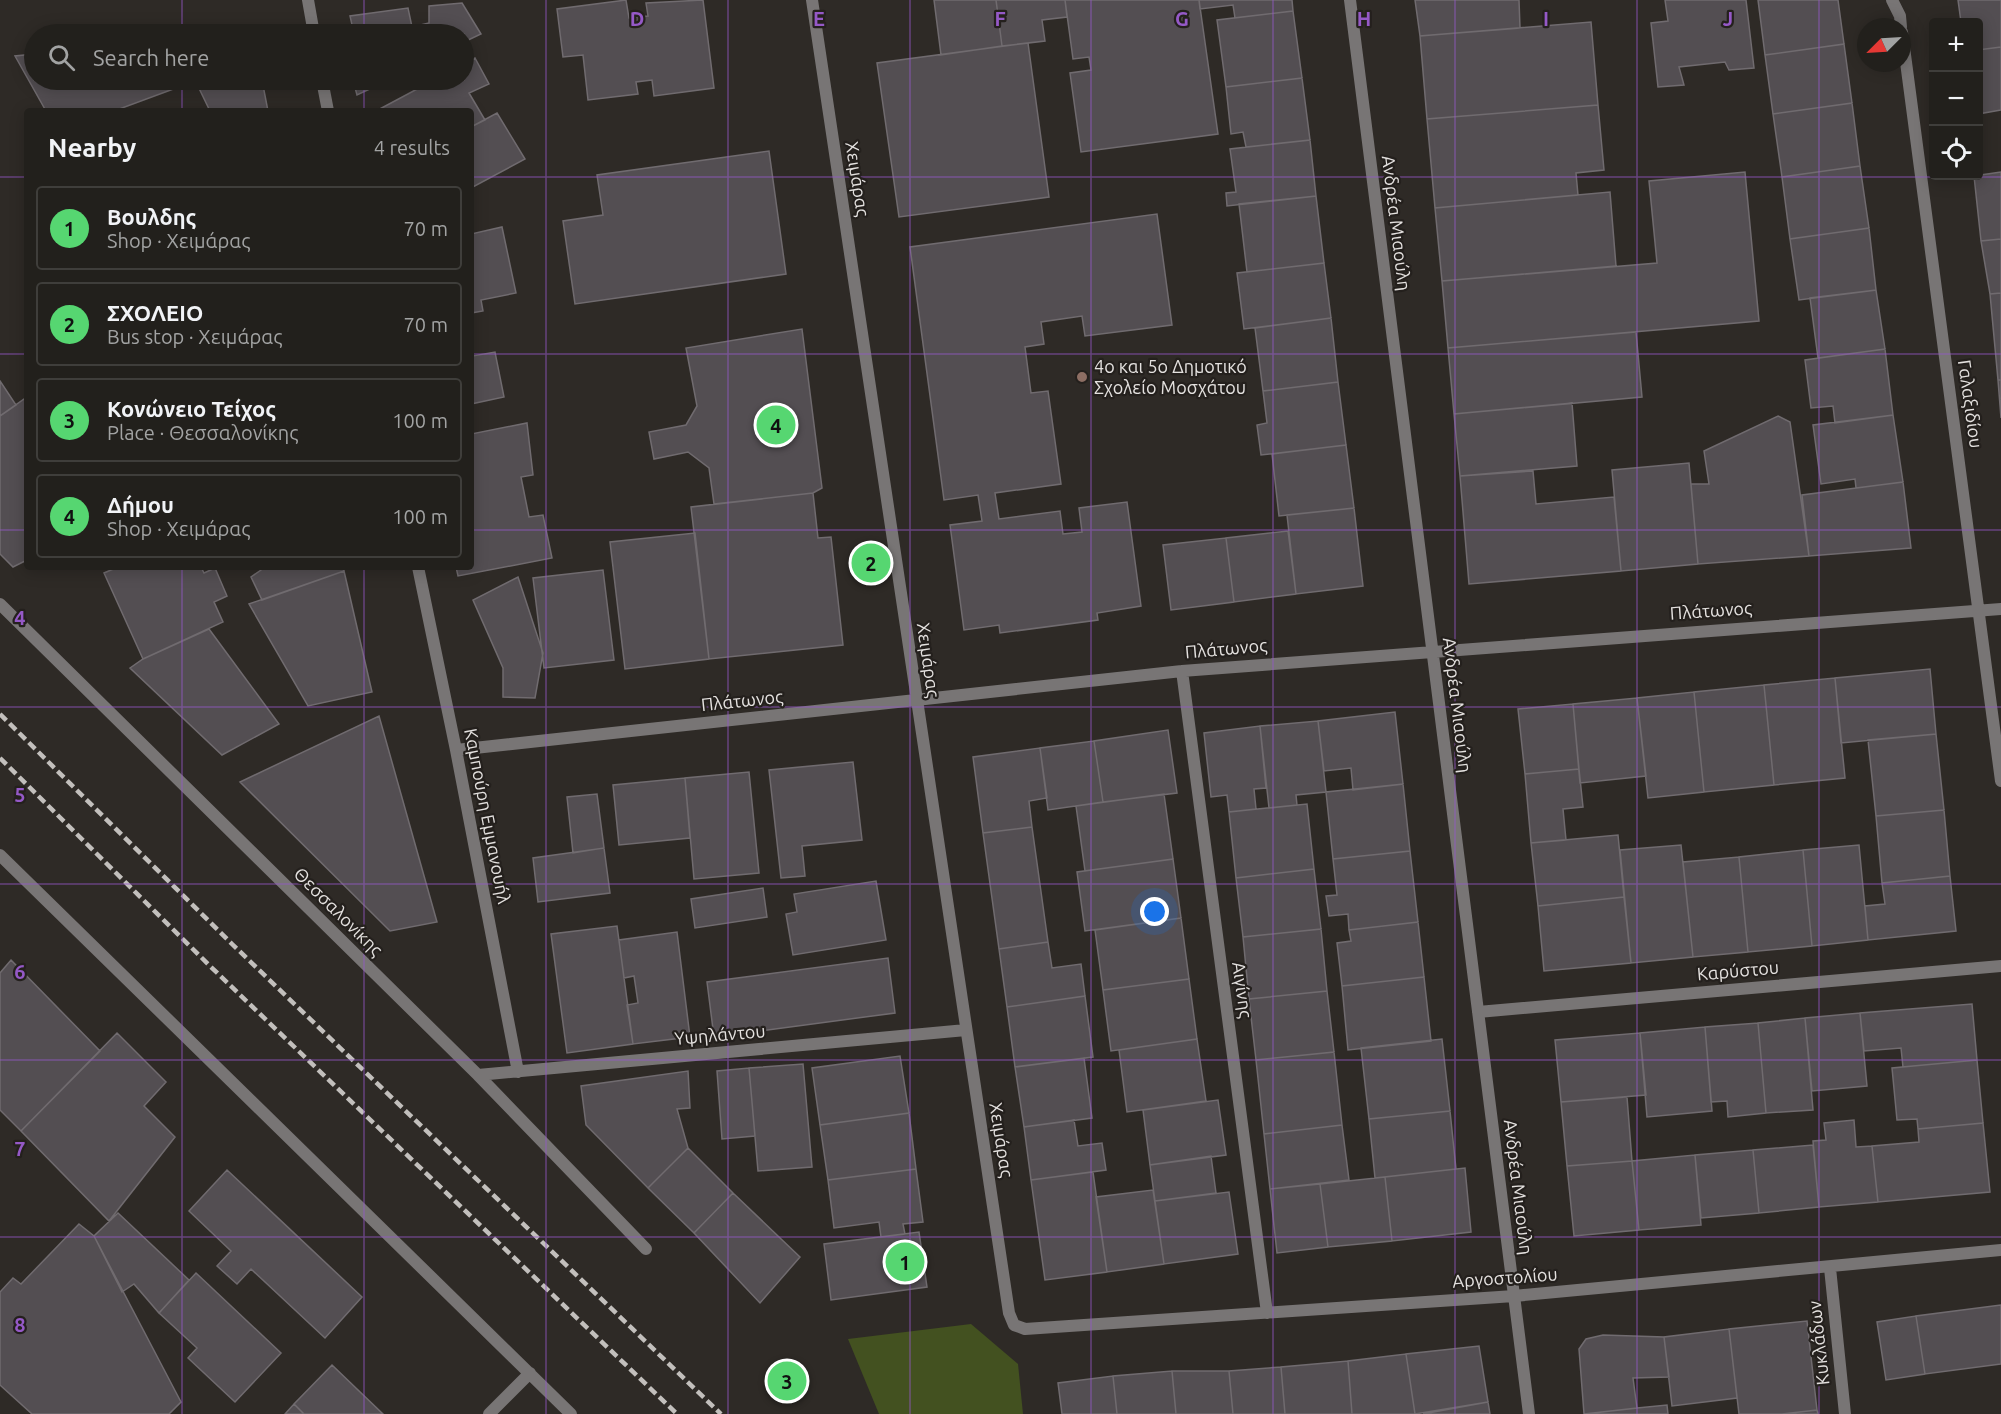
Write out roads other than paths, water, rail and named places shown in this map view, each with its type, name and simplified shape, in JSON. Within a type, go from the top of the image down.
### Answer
[{"type":"street","points":[[308,0],[312,24]]},
{"type":"street","name":"Χειμάρας","points":[[812,0],[916,701],[1013,1323]]},
{"type":"street","name":"Ανδρέα Μιαούλη","points":[[1350,0],[1529,1414]]},
{"type":"street","points":[[1892,0],[1900,18]]},
{"type":"street","name":"Γαλαξιδίου","points":[[1907,72],[2001,781]]},
{"type":"street","points":[[324,90],[327,108]]},
{"type":"street","name":"Καμπούρη Εμμανουήλ","points":[[419,570],[518,1071]]},
{"type":"street","name":"Θεσσαλονίκης","points":[[0,604],[478,1075],[646,1249]]},
{"type":"street","name":"Πλάτωνος","points":[[456,750],[1182,671],[1432,650],[2001,609]]},
{"type":"street","name":"Αιγίνης","points":[[1182,671],[1267,1313]]},
{"type":"street","points":[[0,855],[571,1414]]},
{"type":"street","name":"Καρύστου","points":[[1478,1012],[2001,966]]},
{"type":"street","name":"Υψηλάντου","points":[[478,1075],[966,1030]]},
{"type":"street","name":"Αργοστολίου","points":[[1013,1323],[1025,1329],[1514,1296],[1830,1268],[2001,1250]]},
{"type":"street","name":"Κυκλάδων","points":[[1830,1268],[1845,1414]]},
{"type":"street","points":[[489,1414],[530,1374]]},
{"type":"railway","points":[[0,714],[232,944],[721,1414]]},
{"type":"railway","points":[[0,758],[211,967],[677,1414]]},
{"type":"place","name":"4ο και 5ο Δημοτικό Σχολείο Μοσχάτου","points":[[1082,377]]},
{"type":"place","name":"Δήμου","points":[[776,425]]},
{"type":"place","name":"ΣΧΟΛΕΙΟ","points":[[871,563]]},
{"type":"place","name":"Βουλδης","points":[[905,1262]]},
{"type":"place","name":"Κονώνειο Τείχος","points":[[787,1381]]}]
